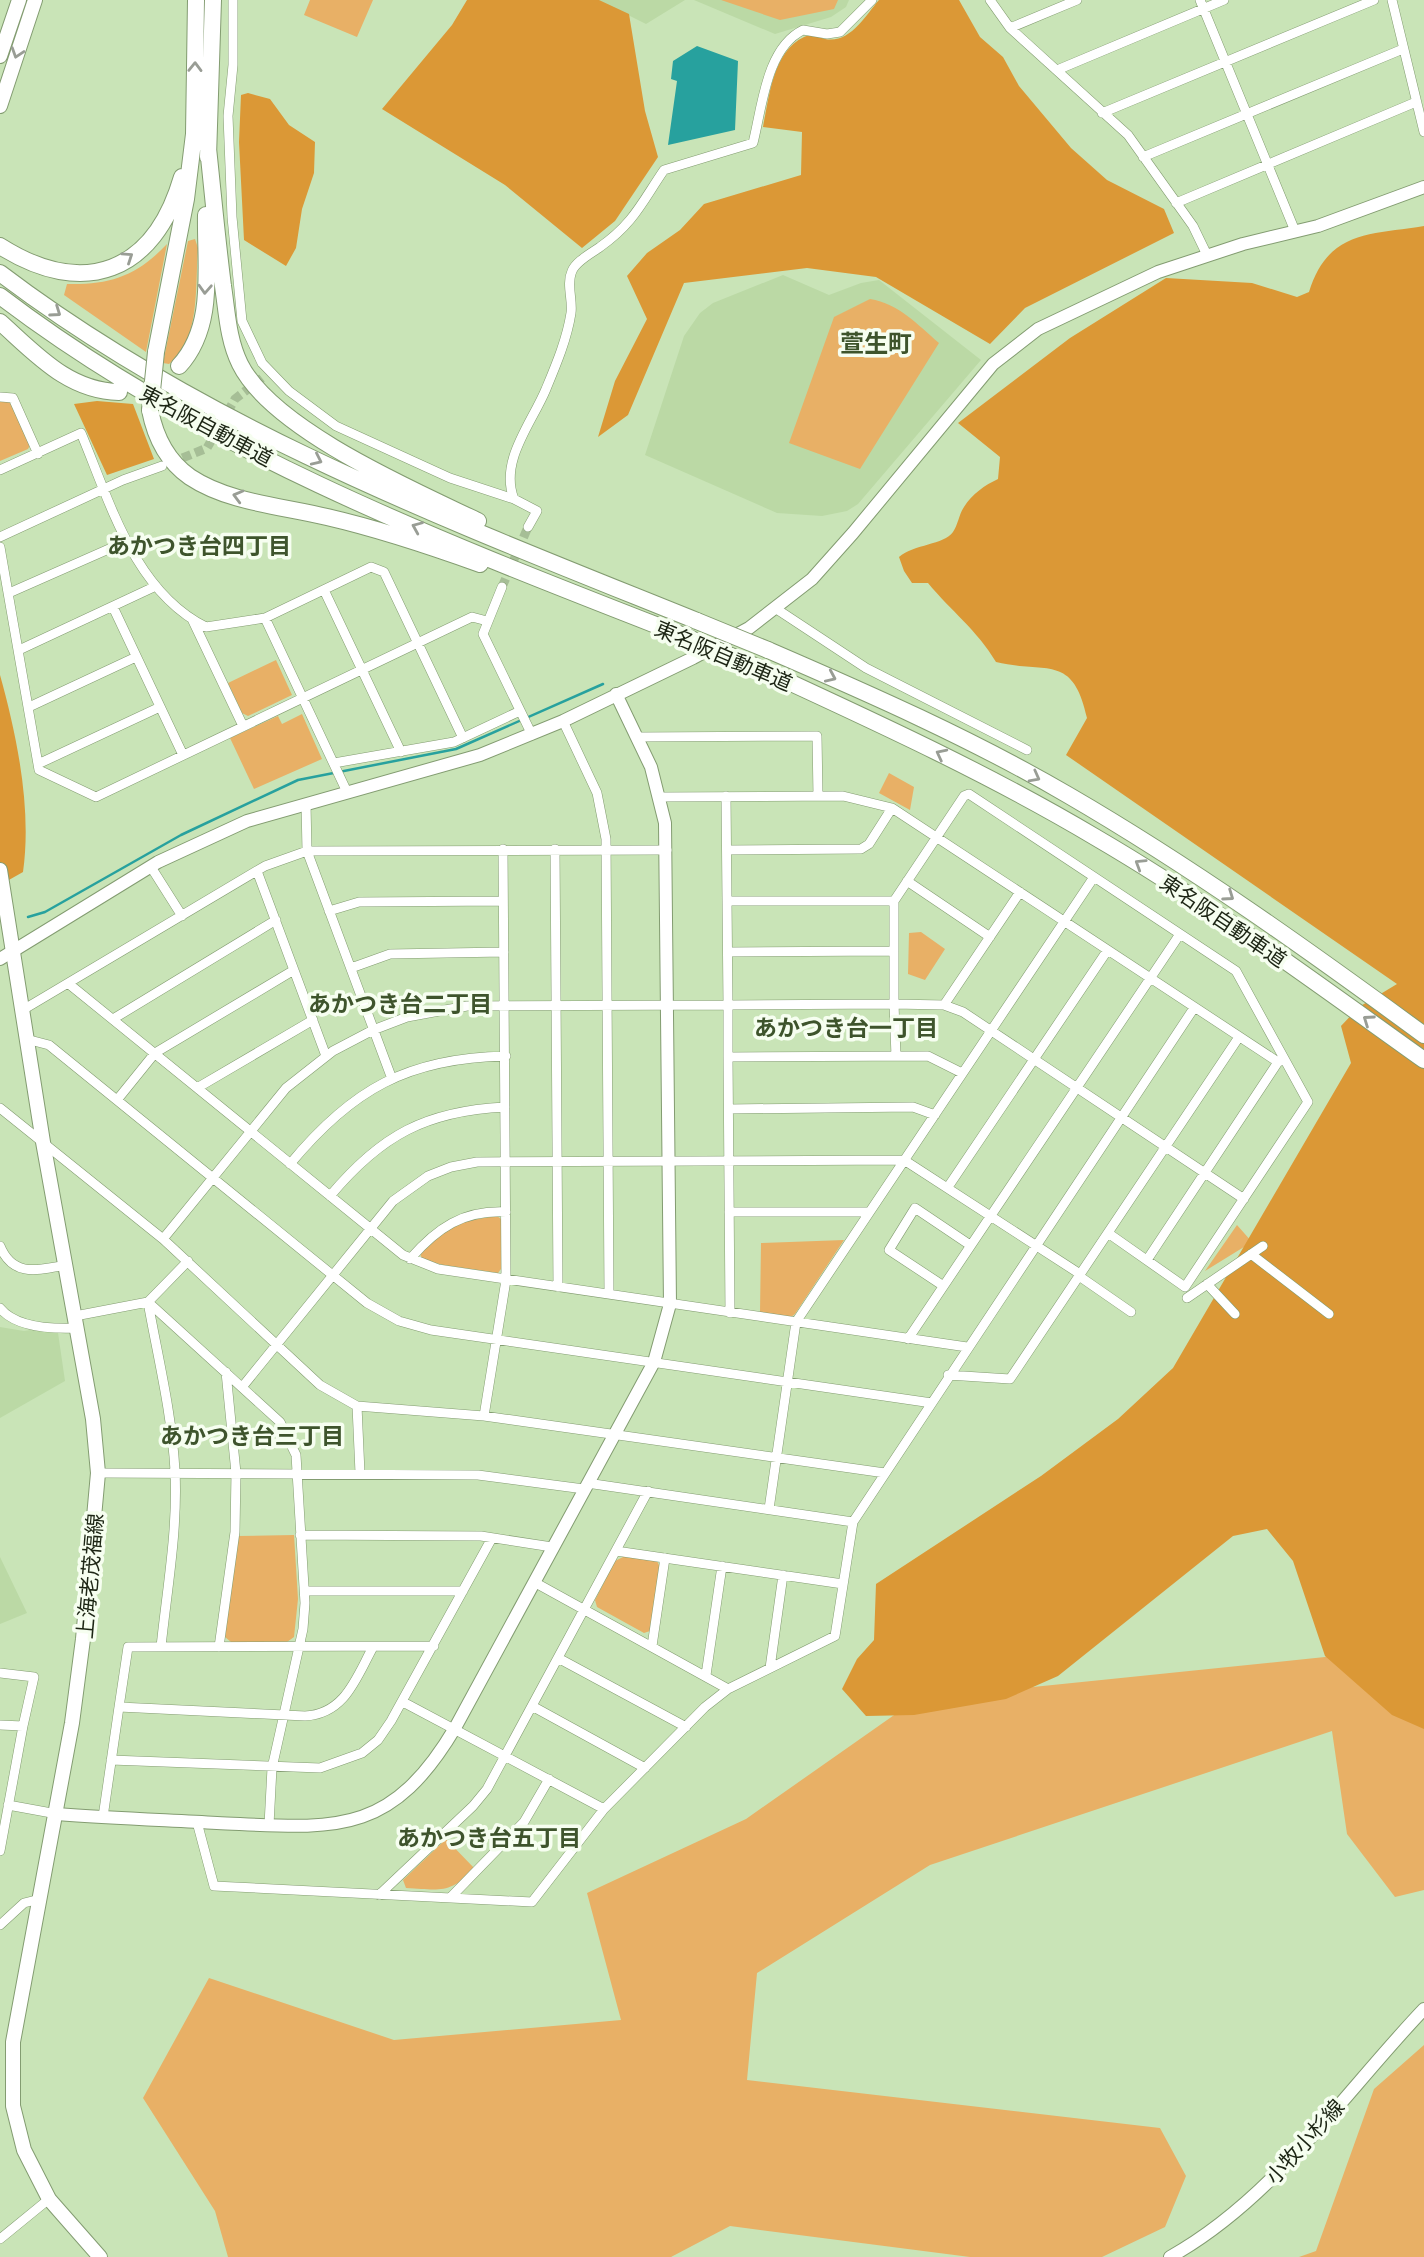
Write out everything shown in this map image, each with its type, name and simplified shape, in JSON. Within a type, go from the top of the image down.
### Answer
[{"type":"highway","points":[[196,0],[194,134],[186,199],[156,352],[150,410],[159,438],[176,466],[211,488],[387,532],[608,607]]},
{"type":"highway","points":[[179,366],[196,343],[204,312],[212,0]]},
{"type":"highway","points":[[0,246],[40,268],[58,273],[94,273],[128,258],[158,231],[170,211],[194,134]]},
{"type":"highway","points":[[208,148],[229,327],[240,363],[261,394],[296,422],[368,465],[619,589]]},
{"type":"highway","name":"東名阪自動車道","points":[[0,272],[89,335],[217,410],[369,484],[768,650],[924,720],[1066,793],[1194,872],[1424,1035]]},
{"type":"highway","name":"東名阪自動車道","points":[[0,296],[65,343],[209,429],[363,504],[750,664],[927,747],[1095,836],[1180,889],[1424,1060]]},
{"type":"highway","points":[[0,322],[56,371],[72,381],[87,388],[119,392]]},
{"type":"main road","points":[[0,56],[19,0]]},
{"type":"main road","points":[[0,106],[35,0]]},
{"type":"main road","name":"上海老茂福線","points":[[0,870],[5,954],[21,1011],[93,1419],[98,1473],[83,1639],[57,1814],[6,2069],[19,2135],[49,2199],[100,2257]]},
{"type":"street","points":[[233,0],[233,65],[228,126],[232,216],[244,328],[265,375],[336,426],[360,439],[450,478],[514,499],[537,511],[528,527]]},
{"type":"street","points":[[514,499],[510,482],[514,457],[546,389],[566,333],[572,307],[570,277],[575,267],[614,237],[641,210],[664,170],[753,144],[769,80],[787,40],[803,30],[840,33],[872,0]]},
{"type":"street","points":[[990,0],[1010,28],[1128,135],[1193,226],[1207,255]]},
{"type":"street","points":[[1010,28],[1077,0]]},
{"type":"street","points":[[1057,70],[1202,4],[1224,0]]},
{"type":"street","points":[[1102,113],[1374,0]]},
{"type":"street","points":[[1392,0],[1424,132]]},
{"type":"street","points":[[1202,4],[1295,231]]},
{"type":"street","points":[[1143,157],[1404,48]]},
{"type":"street","points":[[1176,203],[1416,102]]},
{"type":"street","points":[[337,769],[525,721],[563,721],[749,628],[828,563],[988,370],[1009,349],[1038,329],[1112,292],[1207,255],[1295,231],[1424,187]]},
{"type":"street","points":[[0,397],[13,398],[38,454]]},
{"type":"street","points":[[0,470],[81,433],[127,541],[156,586],[193,621],[206,627],[265,618],[371,567],[384,572],[463,738]]},
{"type":"street","points":[[0,537],[162,466]]},
{"type":"street","points":[[9,593],[127,541]]},
{"type":"street","points":[[0,547],[39,770],[96,797],[472,617],[487,621]]},
{"type":"street","points":[[19,650],[156,586]]},
{"type":"street","points":[[502,587],[482,634],[525,721]]},
{"type":"street","points":[[324,590],[401,752]]},
{"type":"street","points":[[113,607],[183,755]]},
{"type":"street","points":[[775,608],[866,668],[1027,750]]},
{"type":"street","points":[[265,618],[347,792]]},
{"type":"street","points":[[193,621],[243,726]]},
{"type":"street","points":[[29,706],[136,657]]},
{"type":"street","points":[[8,1805],[57,1814],[322,1826],[374,1812],[403,1794],[424,1776],[455,1728],[654,1362],[670,1304],[667,850],[660,797],[637,737],[616,694]]},
{"type":"street","points":[[38,764],[160,707]]},
{"type":"street","points":[[5,954],[151,867],[215,834],[306,804],[480,755],[525,721]]},
{"type":"street","points":[[563,721],[597,793],[604,816],[607,850],[609,1294]]},
{"type":"street","points":[[637,737],[817,736],[818,796]]},
{"type":"street","points":[[895,1056],[894,901],[964,796],[969,794],[1236,971],[1281,1061],[1308,1102],[1185,1286],[1108,1233]]},
{"type":"street","points":[[726,796],[730,1313]]},
{"type":"street","points":[[660,797],[818,796],[854,798],[892,808],[1194,1008],[1281,1061]]},
{"type":"street","points":[[306,804],[307,851],[392,1079]]},
{"type":"street","points":[[727,850],[861,849],[869,844],[892,808]]},
{"type":"street","points":[[484,1416],[506,1280],[503,849]]},
{"type":"street","points":[[555,849],[558,1287]]},
{"type":"street","points":[[21,1011],[257,871],[307,851],[667,850]]},
{"type":"street","points":[[151,867],[182,916]]},
{"type":"street","points":[[257,871],[326,1056]]},
{"type":"street","points":[[769,1509],[796,1322],[1094,877]]},
{"type":"street","points":[[907,881],[990,937]]},
{"type":"street","points":[[944,1005],[1020,892]]},
{"type":"street","points":[[329,911],[359,902],[503,901]]},
{"type":"street","points":[[727,901],[894,901]]},
{"type":"street","points":[[113,1019],[276,920]]},
{"type":"street","points":[[908,1339],[1180,934]]},
{"type":"street","points":[[727,953],[894,951]]},
{"type":"street","points":[[948,1187],[1107,951]]},
{"type":"street","points":[[351,968],[390,954],[504,952]]},
{"type":"street","points":[[117,1100],[155,1053],[294,970]]},
{"type":"street","points":[[69,984],[410,1259],[438,1269],[506,1280],[967,1347]]},
{"type":"street","points":[[163,1239],[286,1088],[326,1056],[373,1030],[426,1013],[467,1006],[505,1004],[944,1005],[963,1012],[1244,1199]]},
{"type":"street","points":[[197,1822],[214,1886],[532,1902],[604,1809],[728,1689],[835,1636],[853,1522],[948,1375],[1194,1008]]},
{"type":"street","points":[[197,1088],[313,1020]]},
{"type":"street","points":[[948,1375],[1010,1379],[1239,1037]]},
{"type":"street","points":[[26,1039],[49,1045],[367,1303],[399,1321],[420,1328],[932,1402]]},
{"type":"street","points":[[290,1164],[327,1121],[362,1094],[392,1079],[445,1062],[506,1056]]},
{"type":"street","points":[[728,1056],[935,1057],[962,1073]]},
{"type":"street","points":[[1147,1260],[1281,1061]]},
{"type":"street","points":[[330,1196],[377,1147],[419,1123],[462,1110],[505,1107]]},
{"type":"street","points":[[729,1109],[913,1107],[935,1115]]},
{"type":"street","points":[[1,1112],[43,1142],[163,1239],[320,1385],[357,1406],[484,1416],[885,1473]]},
{"type":"street","points":[[243,1386],[393,1201],[428,1176],[464,1164],[506,1160],[904,1160],[1035,1245],[1131,1312]]},
{"type":"street","points":[[942,1285],[889,1250],[915,1208],[971,1245]]},
{"type":"street","points":[[410,1259],[434,1233],[453,1220],[475,1214],[506,1212]]},
{"type":"street","points":[[729,1212],[869,1212]]},
{"type":"street","points":[[0,1246],[10,1263],[21,1270],[33,1271],[66,1265]]},
{"type":"street","points":[[1187,1298],[1263,1246]]},
{"type":"street","points":[[1251,1254],[1328,1314]]},
{"type":"street","points":[[0,1308],[7,1317],[56,1329],[148,1302],[188,1261]]},
{"type":"street","points":[[1196,1271],[1235,1314]]},
{"type":"street","points":[[148,1302],[243,1386],[285,1429],[294,1447],[305,1591],[299,1647],[272,1768],[269,1825]]},
{"type":"street","points":[[148,1302],[164,1386],[175,1473],[175,1519],[161,1647]]},
{"type":"street","points":[[219,1647],[234,1532],[236,1473],[226,1372]]},
{"type":"street","points":[[357,1406],[360,1473]]},
{"type":"street","points":[[98,1473],[478,1475],[648,1491],[853,1522]]},
{"type":"street","points":[[379,1895],[473,1806],[506,1756],[648,1491]]},
{"type":"street","points":[[300,1535],[492,1538],[552,1547]]},
{"type":"street","points":[[111,1760],[320,1768],[362,1754],[378,1740],[403,1702],[492,1538]]},
{"type":"street","points":[[616,1550],[843,1584]]},
{"type":"street","points":[[652,1646],[665,1558]]},
{"type":"street","points":[[706,1675],[722,1566]]},
{"type":"street","points":[[770,1668],[783,1575]]},
{"type":"street","points":[[534,1582],[728,1689]]},
{"type":"street","points":[[305,1591],[463,1591]]},
{"type":"street","points":[[103,1817],[128,1647],[434,1646]]},
{"type":"street","points":[[119,1707],[315,1716],[333,1709],[349,1692],[373,1647]]},
{"type":"street","points":[[558,1658],[686,1727]]},
{"type":"street","points":[[0,1673],[34,1677],[0,1851]]},
{"type":"street","points":[[403,1702],[604,1809]]},
{"type":"street","points":[[532,1706],[645,1768]]},
{"type":"street","points":[[0,1725],[23,1726]]},
{"type":"street","points":[[450,1899],[512,1837],[549,1779]]},
{"type":"street","points":[[0,1925],[24,1903],[40,1899]]},
{"type":"street","name":"小牧小杉線","points":[[1170,2257],[1210,2233],[1247,2204],[1424,2009]]},
{"type":"street","points":[[0,2239],[49,2199]]},
{"type":"shaded area","points":[[310,0],[373,0],[357,37],[304,15]]},
{"type":"shaded area","points":[[467,0],[599,0],[629,14],[645,111],[658,157],[615,221],[582,248],[505,185],[382,109],[452,25]]},
{"type":"shaded area","points":[[598,0],[685,0],[646,24]]},
{"type":"shaded area","points":[[694,0],[849,0],[846,7],[831,17],[775,34]]},
{"type":"shaded area","points":[[721,0],[838,0],[834,9],[780,20]]},
{"type":"shaded area","points":[[879,0],[959,0],[980,37],[1003,57],[1019,86],[1071,148],[1107,180],[1164,209],[1174,233],[1025,308],[990,344],[876,277],[807,268],[684,283],[628,415],[598,437],[615,381],[647,319],[627,276],[647,253],[680,230],[704,204],[801,175],[802,132],[763,127],[770,89],[779,64],[785,53],[804,37],[812,35],[834,39],[849,33]]},
{"type":"shaded area","points":[[248,93],[270,99],[289,125],[315,142],[314,173],[302,209],[296,248],[286,266],[244,240],[239,142],[241,95]]},
{"type":"shaded area","points":[[1424,226],[1424,1729],[1392,1715],[1325,1656],[1293,1561],[1267,1529],[1233,1536],[1058,1676],[1006,1699],[914,1715],[866,1716],[842,1689],[857,1659],[874,1640],[876,1584],[1041,1476],[1118,1419],[1173,1368],[1351,1063],[1341,1026],[1359,1007],[1397,984],[1066,755],[1087,718],[1074,684],[1066,675],[1055,670],[996,662],[972,630],[928,583],[912,583],[899,557],[912,549],[949,536],[971,498],[998,479],[1000,457],[958,423],[1070,338],[1166,278],[1252,283],[1297,297],[1309,292],[1317,272],[1339,246],[1369,234]]},
{"type":"shaded area","points":[[195,239],[198,248],[196,294],[191,326],[187,341],[179,354],[169,364],[163,363],[188,241]]},
{"type":"shaded area","points":[[167,244],[146,352],[64,295],[67,284],[97,283],[134,271]]},
{"type":"shaded area","points":[[783,275],[829,295],[861,283],[879,280],[981,360],[858,504],[847,511],[822,516],[777,513],[645,455],[684,336],[700,313],[713,303]]},
{"type":"shaded area","points":[[870,299],[899,310],[939,343],[860,469],[789,443],[834,317]]},
{"type":"shaded area","points":[[0,401],[11,402],[30,445],[28,449],[0,461]]},
{"type":"shaded area","points":[[97,401],[133,404],[154,459],[107,475],[74,404]]},
{"type":"shaded area","points":[[276,660],[292,695],[248,716],[242,713],[228,683]]},
{"type":"shaded area","points":[[0,675],[17,748],[26,823],[23,872],[0,885]]},
{"type":"shaded area","points":[[302,714],[322,759],[254,789],[230,738],[278,716],[282,724]]},
{"type":"shaded area","points":[[889,773],[914,787],[910,810],[879,793]]},
{"type":"shaded area","points":[[921,932],[945,949],[925,980],[908,974],[909,933]]},
{"type":"shaded area","points":[[497,1216],[501,1219],[501,1269],[498,1273],[422,1259],[420,1253],[454,1226]]},
{"type":"shaded area","points":[[1237,1225],[1252,1242],[1205,1271]]},
{"type":"shaded area","points":[[844,1240],[795,1314],[791,1317],[760,1312],[761,1243]]},
{"type":"shaded area","points":[[57,1326],[65,1381],[0,1418],[0,1327],[24,1331]]},
{"type":"shaded area","points":[[294,1535],[298,1599],[294,1637],[287,1642],[231,1642],[225,1637],[238,1536]]},
{"type":"shaded area","points":[[627,1555],[656,1559],[660,1567],[650,1631],[644,1633],[597,1607],[595,1600],[615,1561]]},
{"type":"shaded area","points":[[0,1557],[27,1613],[0,1624]]},
{"type":"shaded area","points":[[1344,1655],[1424,1704],[1424,1890],[1395,1897],[1347,1834],[1332,1731],[930,1865],[757,1973],[747,2080],[1160,2128],[1186,2176],[1165,2227],[1102,2257],[970,2257],[730,2226],[671,2257],[228,2257],[215,2211],[143,2098],[209,1978],[394,2040],[621,2020],[587,1893],[746,1819],[917,1699]]},
{"type":"shaded area","points":[[446,1839],[475,1869],[458,1883],[444,1889],[406,1888],[403,1880]]},
{"type":"shaded area","points":[[1424,2045],[1424,2257],[1299,2257],[1316,2251],[1374,2089]]},
{"type":"water","points":[[697,46],[738,61],[735,130],[668,145],[677,81],[671,79],[673,61]]},
{"type":"waterway","points":[[28,917],[45,912],[181,835],[298,780],[456,749],[603,684]]},
{"type":"tunnel","points":[[170,463],[207,448],[235,399],[262,378]]},
{"type":"tunnel","points":[[502,587],[528,527]]},
{"type":"district","name":"萱生町","points":[[876,342]]},
{"type":"district","name":"あかつき台四丁目","points":[[199,545]]},
{"type":"district","name":"あかつき台二丁目","points":[[400,1003]]},
{"type":"district","name":"あかつき台一丁目","points":[[846,1027]]},
{"type":"district","name":"あかつき台三丁目","points":[[252,1435]]},
{"type":"district","name":"あかつき台五丁目","points":[[489,1837]]}]
